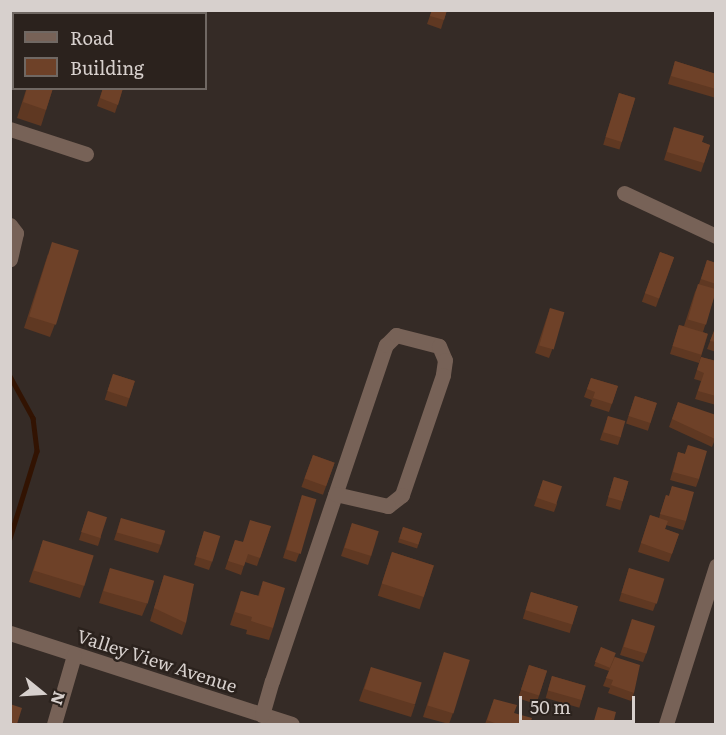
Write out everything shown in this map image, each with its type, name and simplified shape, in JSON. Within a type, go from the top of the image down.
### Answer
[{"type":"street","points":[[10,129],[86,154]]},
{"type":"street","points":[[624,193],[716,237]]},
{"type":"street","points":[[10,225],[16,233],[10,259]]},
{"type":"street","points":[[262,715],[336,494],[386,345],[396,334],[439,346],[445,360],[443,375],[402,495],[388,506],[336,494]]},
{"type":"street","points":[[666,724],[716,566]]},
{"type":"street","name":"Valley View Avenue","points":[[10,633],[292,724]]},
{"type":"street","points":[[54,724],[74,655]]},
{"type":"building","points":[[432,10],[447,10],[444,20],[430,16]]},
{"type":"building","points":[[10,37],[12,37],[12,46],[10,54]]},
{"type":"building","points":[[675,61],[716,74],[716,89],[671,76]]},
{"type":"building","points":[[26,90],[52,90],[46,110],[23,102]]},
{"type":"building","points":[[102,90],[122,90],[118,105],[100,98]]},
{"type":"building","points":[[619,93],[635,98],[622,142],[606,137]]},
{"type":"building","points":[[674,127],[704,136],[702,142],[710,145],[704,163],[667,152]]},
{"type":"building","points":[[52,242],[79,250],[56,325],[29,317]]},
{"type":"building","points":[[660,252],[674,257],[659,298],[645,293]]},
{"type":"building","points":[[707,260],[716,263],[716,284],[701,279]]},
{"type":"building","points":[[698,284],[716,289],[706,325],[688,320]]},
{"type":"building","points":[[550,308],[564,312],[554,350],[539,345]]},
{"type":"building","points":[[679,325],[708,334],[701,355],[673,346]]},
{"type":"building","points":[[716,326],[716,342],[710,341]]},
{"type":"building","points":[[701,357],[716,361],[716,396],[698,391],[704,373],[697,370]]},
{"type":"building","points":[[113,374],[135,381],[129,398],[107,391]]},
{"type":"building","points":[[591,378],[618,386],[612,404],[593,398],[595,392],[587,389]]},
{"type":"building","points":[[635,396],[657,403],[650,423],[629,416]]},
{"type":"building","points":[[678,402],[716,415],[715,439],[672,419]]},
{"type":"building","points":[[608,416],[625,421],[621,437],[603,432]]},
{"type":"building","points":[[688,445],[707,451],[699,479],[673,472],[678,452],[685,454]]},
{"type":"building","points":[[313,455],[335,463],[326,486],[304,478]]},
{"type":"building","points":[[614,477],[628,481],[623,501],[608,497]]},
{"type":"building","points":[[543,480],[562,486],[556,504],[537,498]]},
{"type":"building","points":[[672,486],[694,492],[686,521],[660,514],[666,495],[669,496]]},
{"type":"building","points":[[302,495],[316,499],[301,554],[286,550]]},
{"type":"building","points":[[88,511],[107,517],[100,538],[81,532]]},
{"type":"building","points":[[650,515],[668,521],[665,529],[679,534],[672,554],[641,543]]},
{"type":"building","points":[[121,518],[165,531],[161,545],[117,532]]},
{"type":"building","points":[[250,520],[271,526],[260,558],[248,554],[244,566],[228,561],[235,540],[243,542]]},
{"type":"building","points":[[352,523],[379,531],[371,556],[344,548]]},
{"type":"building","points":[[403,527],[422,533],[418,545],[399,538]]},
{"type":"building","points":[[204,531],[220,536],[212,562],[196,557]]},
{"type":"building","points":[[43,540],[94,555],[84,586],[34,571]]},
{"type":"building","points":[[392,552],[434,566],[424,597],[382,583]]},
{"type":"building","points":[[110,568],[154,581],[148,604],[103,591]]},
{"type":"building","points":[[629,568],[664,579],[657,604],[621,593]]},
{"type":"building","points":[[164,575],[194,584],[186,623],[154,608]]},
{"type":"building","points":[[263,581],[285,588],[273,628],[251,621],[252,617],[235,612],[241,591],[259,596]]},
{"type":"building","points":[[531,592],[578,606],[572,624],[525,610]]},
{"type":"building","points":[[632,619],[655,626],[646,654],[624,647]]},
{"type":"building","points":[[601,647],[616,653],[610,668],[595,662]]},
{"type":"building","points":[[444,652],[470,660],[453,713],[428,706]]},
{"type":"building","points":[[615,657],[640,665],[634,693],[611,685],[613,680],[606,678]]},
{"type":"building","points":[[529,665],[547,671],[539,696],[521,690]]},
{"type":"building","points":[[371,667],[422,682],[415,704],[364,689]]},
{"type":"building","points":[[552,676],[586,686],[582,700],[548,690]]},
{"type":"building","points":[[494,699],[517,705],[514,713],[532,718],[530,724],[497,724],[487,720]]},
{"type":"building","points":[[10,704],[22,708],[17,724],[10,724]]},
{"type":"building","points":[[598,707],[616,712],[614,720],[625,724],[593,724]]},
{"type":"waterway","points":[[10,376],[33,418],[37,451],[10,539]]}]
